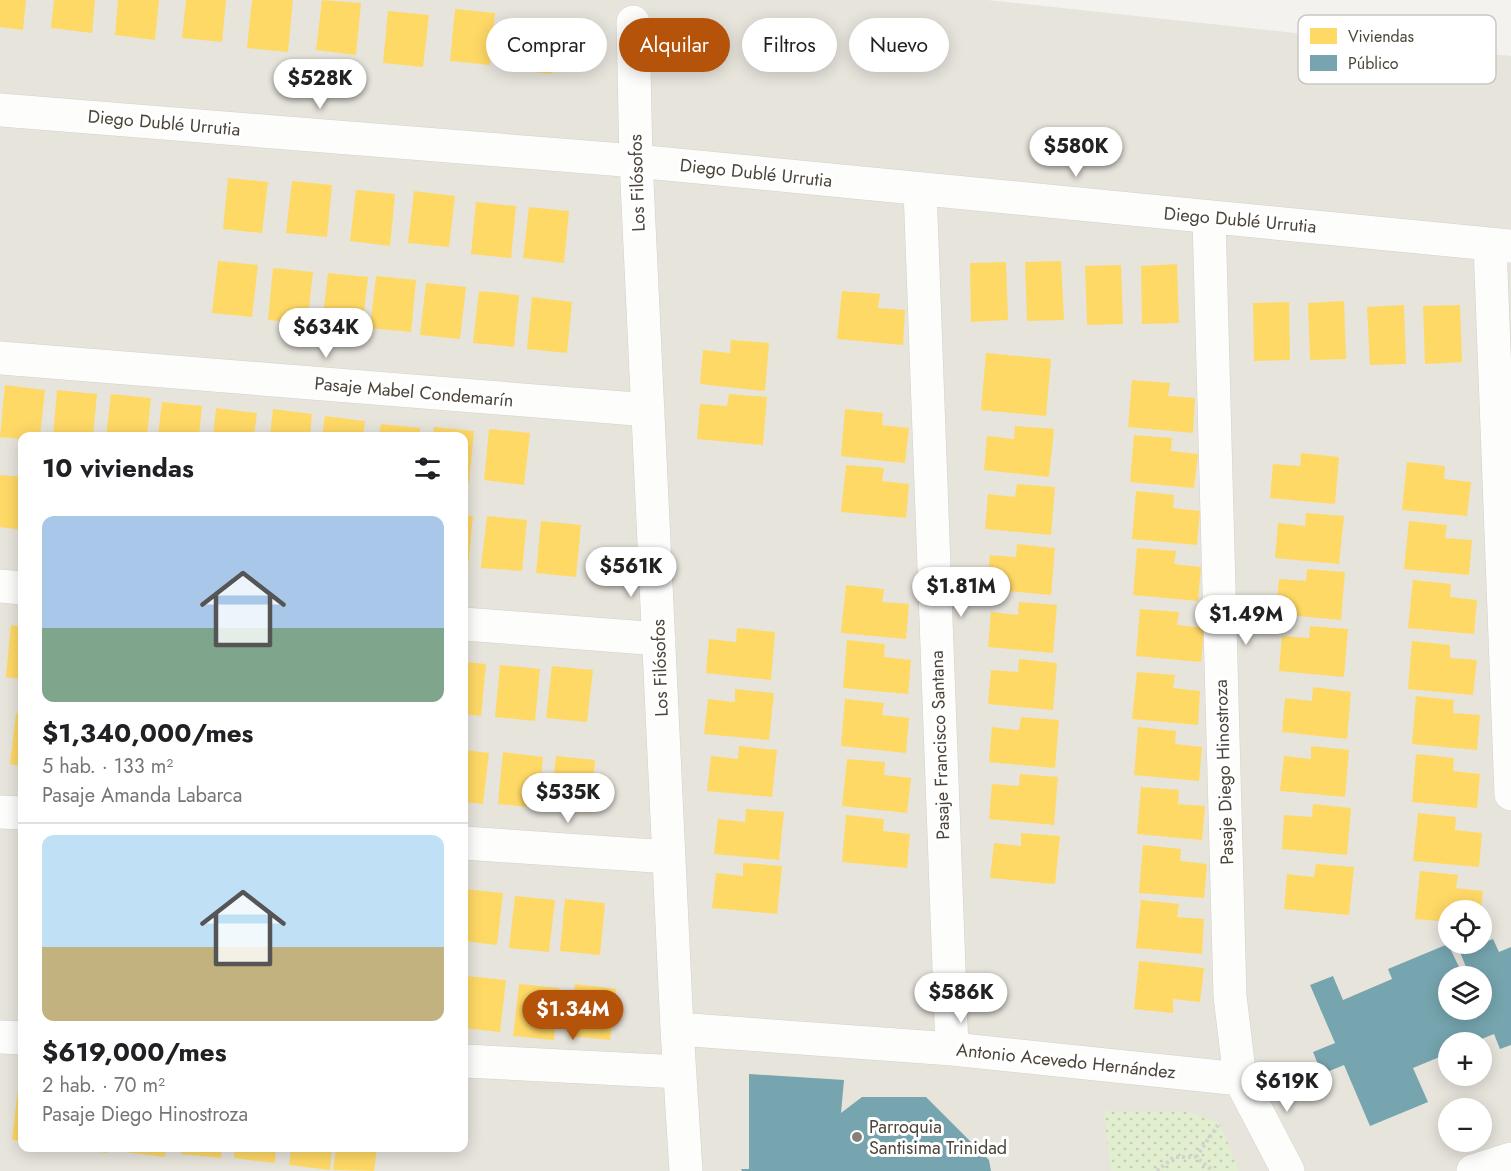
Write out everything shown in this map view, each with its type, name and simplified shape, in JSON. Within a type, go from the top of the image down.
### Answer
[{"type":"street","name":"Los Filósofos","points":[[634,72],[636,161],[677,1029],[686,1171]]},
{"type":"street","name":"Diego Dublé Urrutia","points":[[0,110],[636,161],[1501,245]]},
{"type":"street","name":"Pasaje Francisco Santana","points":[[920,189],[952,1048]]},
{"type":"street","name":"Pasaje Diego Hinostroza","points":[[1209,217],[1230,996],[1240,1079],[1288,1171]]},
{"type":"street","points":[[1501,245],[1511,794]]},
{"type":"street","name":"Pasaje Mabel Condemarín","points":[[0,358],[648,410]]},
{"type":"street","points":[[0,586],[18,588]]},
{"type":"street","points":[[468,624],[659,639]]},
{"type":"street","points":[[0,812],[18,813]]},
{"type":"street","points":[[468,843],[669,857]]},
{"type":"street","name":"Antonio Acevedo Hernández","points":[[677,1029],[952,1048],[1240,1079]]},
{"type":"street","points":[[0,1037],[18,1038]]},
{"type":"street","points":[[468,1061],[680,1072]]},
{"type":"street","points":[[1473,1171],[1511,1159]]},
{"type":"path","points":[[1196,1156],[1219,1122]]},
{"type":"path","points":[[1157,1171],[1174,1157],[1196,1156],[1213,1171]]},
{"type":"shaded area","points":[[0,0],[987,0],[1298,33],[1298,84],[1496,84],[1496,54],[1511,56],[1511,1171],[0,1171]]},
{"type":"green space","points":[[1104,1111],[1188,1112],[1219,1122],[1239,1171],[1111,1171]]},
{"type":"building: Viviendas","points":[[0,0],[26,0],[23,30],[0,27]]},
{"type":"building: Viviendas","points":[[54,0],[95,0],[92,33],[51,28]]},
{"type":"building: Viviendas","points":[[118,0],[159,0],[155,40],[115,35]]},
{"type":"building: Viviendas","points":[[186,0],[226,0],[222,42],[182,38]]},
{"type":"building: Viviendas","points":[[252,0],[293,0],[288,52],[247,48]]},
{"type":"building: Viviendas","points":[[322,0],[361,3],[356,55],[316,50]]},
{"type":"building: Viviendas","points":[[455,9],[495,13],[495,18],[486,18],[486,65],[450,61]]},
{"type":"building: Viviendas","points":[[388,11],[429,15],[423,67],[383,63]]},
{"type":"building: Viviendas","points":[[228,178],[268,182],[262,233],[223,229]]},
{"type":"building: Viviendas","points":[[292,181],[332,185],[327,237],[286,233]]},
{"type":"building: Viviendas","points":[[356,190],[395,194],[390,246],[350,241]]},
{"type":"building: Viviendas","points":[[414,191],[455,196],[449,247],[408,243]]},
{"type":"building: Viviendas","points":[[476,202],[516,206],[511,258],[471,254]]},
{"type":"building: Viviendas","points":[[529,207],[569,211],[564,263],[523,258]]},
{"type":"building: Viviendas","points":[[218,261],[258,265],[252,317],[212,313]]},
{"type":"building: Viviendas","points":[[1061,261],[1064,320],[1027,321],[1025,262]]},
{"type":"building: Viviendas","points":[[1006,262],[1008,320],[971,322],[970,263]]},
{"type":"building: Viviendas","points":[[1177,264],[1179,323],[1142,324],[1141,266]]},
{"type":"building: Viviendas","points":[[1121,265],[1123,324],[1087,325],[1085,266]]},
{"type":"building: Viviendas","points":[[273,268],[313,272],[307,324],[268,320]]},
{"type":"building: Viviendas","points":[[328,273],[368,277],[362,329],[322,324]]},
{"type":"building: Viviendas","points":[[376,276],[416,280],[411,332],[370,328]]},
{"type":"building: Viviendas","points":[[426,283],[466,287],[460,339],[420,335]]},
{"type":"building: Viviendas","points":[[479,291],[519,295],[514,347],[473,343]]},
{"type":"building: Viviendas","points":[[842,291],[880,294],[878,308],[905,310],[903,345],[837,339]]},
{"type":"building: Viviendas","points":[[532,297],[572,302],[567,353],[527,349]]},
{"type":"building: Viviendas","points":[[1344,301],[1346,359],[1310,360],[1308,303]]},
{"type":"building: Viviendas","points":[[1289,302],[1290,360],[1254,361],[1253,303]]},
{"type":"building: Viviendas","points":[[1404,305],[1406,364],[1370,365],[1367,307]]},
{"type":"building: Viviendas","points":[[1460,305],[1462,362],[1425,364],[1423,306]]},
{"type":"building: Viviendas","points":[[731,340],[769,343],[765,391],[700,384],[703,350],[730,353]]},
{"type":"building: Viviendas","points":[[986,353],[1051,359],[1046,416],[981,410]]},
{"type":"building: Viviendas","points":[[1132,380],[1170,383],[1168,396],[1195,398],[1193,433],[1128,427]]},
{"type":"building: Viviendas","points":[[5,385],[45,390],[40,432],[18,432],[18,439],[0,437]]},
{"type":"building: Viviendas","points":[[57,390],[97,394],[93,432],[53,432]]},
{"type":"building: Viviendas","points":[[111,394],[151,398],[147,432],[106,432]]},
{"type":"building: Viviendas","points":[[729,394],[767,397],[763,445],[697,439],[700,404],[727,406]]},
{"type":"building: Viviendas","points":[[162,402],[202,406],[199,432],[158,432]]},
{"type":"building: Viviendas","points":[[216,408],[257,413],[255,432],[213,432]]},
{"type":"building: Viviendas","points":[[273,409],[312,414],[310,432],[270,432]]},
{"type":"building: Viviendas","points":[[845,409],[883,413],[882,425],[909,428],[905,463],[841,456]]},
{"type":"building: Viviendas","points":[[325,416],[365,421],[364,432],[323,432]]},
{"type":"building: Viviendas","points":[[381,424],[420,428],[420,432],[380,432]]},
{"type":"building: Viviendas","points":[[1015,426],[1054,429],[1049,477],[984,470],[987,436],[1014,439]]},
{"type":"building: Viviendas","points":[[434,427],[474,431],[469,483],[468,432],[433,432]]},
{"type":"building: Viviendas","points":[[489,429],[530,433],[524,485],[484,480]]},
{"type":"building: Viviendas","points":[[1134,435],[1172,438],[1171,451],[1198,454],[1194,488],[1130,482]]},
{"type":"building: Viviendas","points":[[1301,453],[1339,457],[1335,504],[1270,498],[1273,464],[1300,466]]},
{"type":"building: Viviendas","points":[[1407,462],[1445,466],[1444,479],[1471,482],[1467,516],[1402,510]]},
{"type":"building: Viviendas","points":[[846,465],[884,468],[882,481],[909,484],[906,518],[841,512]]},
{"type":"building: Viviendas","points":[[0,475],[18,477],[18,529],[0,527]]},
{"type":"building: Viviendas","points":[[1017,484],[1055,487],[1051,535],[985,529],[988,494],[1015,497]]},
{"type":"building: Viviendas","points":[[1136,491],[1174,495],[1173,508],[1200,511],[1197,545],[1132,539]]},
{"type":"building: Viviendas","points":[[1306,513],[1344,516],[1339,564],[1275,558],[1278,523],[1305,526]]},
{"type":"building: Viviendas","points":[[468,515],[473,516],[468,568]]},
{"type":"building: Viviendas","points":[[487,516],[527,520],[522,571],[481,568]]},
{"type":"building: Viviendas","points":[[541,521],[581,525],[576,577],[536,573]]},
{"type":"building: Viviendas","points":[[1409,521],[1447,525],[1445,538],[1472,540],[1469,575],[1404,569]]},
{"type":"building: Viviendas","points":[[1017,544],[1055,548],[1051,595],[986,589],[990,555],[1016,557]]},
{"type":"building: Viviendas","points":[[1137,548],[1176,551],[1174,564],[1201,567],[1198,601],[1133,595]]},
{"type":"building: Viviendas","points":[[1307,569],[1345,572],[1341,620],[1276,614],[1279,579],[1306,581]]},
{"type":"building: Viviendas","points":[[1413,580],[1451,584],[1450,597],[1477,600],[1474,634],[1408,628]]},
{"type":"building: Viviendas","points":[[846,585],[884,589],[882,602],[909,604],[906,639],[841,633]]},
{"type":"building: Viviendas","points":[[1019,602],[1057,605],[1053,653],[988,647],[991,612],[1018,615]]},
{"type":"building: Viviendas","points":[[1140,609],[1179,612],[1177,625],[1204,628],[1201,662],[1136,656]]},
{"type":"building: Viviendas","points":[[11,625],[18,626],[18,678],[6,677]]},
{"type":"building: Viviendas","points":[[1310,626],[1348,629],[1344,677],[1279,671],[1282,636],[1309,638]]},
{"type":"building: Viviendas","points":[[737,628],[775,632],[771,680],[706,673],[709,639],[736,642]]},
{"type":"building: Viviendas","points":[[847,640],[885,644],[884,657],[911,660],[908,694],[843,688]]},
{"type":"building: Viviendas","points":[[1412,641],[1450,645],[1450,658],[1477,660],[1473,695],[1408,689]]},
{"type":"building: Viviendas","points":[[1019,659],[1057,663],[1053,710],[988,704],[991,670],[1018,672]]},
{"type":"building: Viviendas","points":[[468,662],[486,664],[481,716],[468,714]]},
{"type":"building: Viviendas","points":[[500,665],[540,669],[535,721],[495,717]]},
{"type":"building: Viviendas","points":[[552,666],[593,670],[587,722],[546,718]]},
{"type":"building: Viviendas","points":[[1137,672],[1175,675],[1173,688],[1200,691],[1198,725],[1132,719]]},
{"type":"building: Viviendas","points":[[1313,687],[1351,692],[1347,739],[1282,732],[1285,698],[1312,701]]},
{"type":"building: Viviendas","points":[[735,689],[774,693],[769,740],[704,734],[708,699],[735,702]]},
{"type":"building: Viviendas","points":[[1416,696],[1454,700],[1453,713],[1480,715],[1477,750],[1412,744]]},
{"type":"building: Viviendas","points":[[845,699],[884,703],[882,715],[909,718],[906,753],[841,746]]},
{"type":"building: Viviendas","points":[[16,713],[18,713],[18,765],[10,764]]},
{"type":"building: Viviendas","points":[[1021,717],[1059,720],[1055,768],[989,762],[992,727],[1019,730]]},
{"type":"building: Viviendas","points":[[1138,727],[1176,731],[1175,744],[1202,747],[1199,781],[1134,775]]},
{"type":"building: Viviendas","points":[[739,746],[777,750],[772,797],[707,791],[711,756],[738,759]]},
{"type":"building: Viviendas","points":[[1311,746],[1349,750],[1345,797],[1280,791],[1284,756],[1311,759]]},
{"type":"building: Viviendas","points":[[468,750],[489,753],[483,804],[468,802]]},
{"type":"building: Viviendas","points":[[503,752],[543,757],[538,808],[498,804]]},
{"type":"building: Viviendas","points":[[1416,754],[1454,758],[1453,771],[1480,774],[1477,808],[1412,802]]},
{"type":"building: Viviendas","points":[[556,756],[595,760],[590,813],[550,808]]},
{"type":"building: Viviendas","points":[[847,759],[885,762],[884,775],[911,778],[907,813],[842,806]]},
{"type":"building: Viviendas","points":[[1020,774],[1058,777],[1054,825],[989,819],[992,784],[1019,786]]},
{"type":"building: Viviendas","points":[[1141,787],[1179,790],[1178,804],[1205,806],[1202,840],[1137,834]]},
{"type":"building: Viviendas","points":[[1313,804],[1351,808],[1347,855],[1282,849],[1284,815],[1312,817]]},
{"type":"building: Viviendas","points":[[746,809],[784,812],[779,860],[714,854],[718,819],[745,822]]},
{"type":"building: Viviendas","points":[[1418,813],[1456,817],[1455,830],[1482,833],[1479,867],[1413,861]]},
{"type":"building: Viviendas","points":[[846,815],[884,819],[883,831],[910,834],[907,868],[842,862]]},
{"type":"building: Viviendas","points":[[1021,833],[1060,836],[1055,884],[990,878],[994,843],[1021,846]]},
{"type":"building: Viviendas","points":[[1143,845],[1181,849],[1180,861],[1207,864],[1204,898],[1139,893]]},
{"type":"building: Viviendas","points":[[743,863],[782,866],[777,914],[712,908],[716,873],[743,876]]},
{"type":"building: Viviendas","points":[[1316,864],[1354,867],[1349,915],[1284,909],[1287,874],[1314,877]]},
{"type":"building: Viviendas","points":[[1420,871],[1458,875],[1456,888],[1483,891],[1482,900],[1438,900],[1438,921],[1415,919]]},
{"type":"building: Viviendas","points":[[468,889],[503,893],[497,945],[468,941]]},
{"type":"building: Viviendas","points":[[515,896],[555,900],[549,952],[509,948]]},
{"type":"building: Viviendas","points":[[565,899],[605,903],[600,955],[560,951]]},
{"type":"building: Viviendas","points":[[1141,900],[1179,904],[1177,917],[1204,919],[1202,954],[1136,948]]},
{"type":"building: Viviendas","points":[[1139,961],[1204,968],[1200,1002],[1173,999],[1173,1013],[1134,1009]]},
{"type":"building: Viviendas","points":[[468,976],[506,980],[500,1032],[468,1028]]},
{"type":"building: Viviendas","points":[[519,984],[559,988],[554,1040],[513,1036]]},
{"type":"building: Viviendas","points":[[575,984],[616,989],[610,1040],[569,1036]]},
{"type":"building: Viviendas","points":[[18,1088],[18,1141],[12,1140]]},
{"type":"building: Viviendas","points":[[125,1152],[166,1152],[165,1157]]},
{"type":"building: Viviendas","points":[[181,1152],[222,1152],[221,1158],[181,1154]]},
{"type":"building: Viviendas","points":[[235,1152],[276,1152],[275,1163],[234,1158]]},
{"type":"building: Viviendas","points":[[291,1152],[332,1152],[330,1170],[289,1165]]},
{"type":"building: Viviendas","points":[[335,1152],[376,1152],[374,1171],[333,1170]]},
{"type":"building: Público","points":[[1492,939],[1499,952],[1511,947],[1511,1045],[1500,1049],[1492,1032],[1438,1032],[1438,1058],[1413,1068],[1428,1102],[1370,1126],[1344,1065],[1322,1074],[1313,1052],[1335,1043],[1310,985],[1333,976],[1343,1000],[1392,979],[1388,969],[1438,948],[1438,954],[1453,954],[1459,966],[1438,966],[1438,1020],[1492,1020],[1492,966],[1466,966],[1461,954],[1492,954]]},
{"type":"building: Público","name":"Parroquia Santisima Trinidad","points":[[749,1074],[844,1080],[841,1113],[862,1097],[926,1097],[989,1160],[991,1171],[742,1171],[741,1169],[749,1169]]},
{"type":"place","name":"Parroquia Santisima Trinidad","points":[[857,1137]]}]
